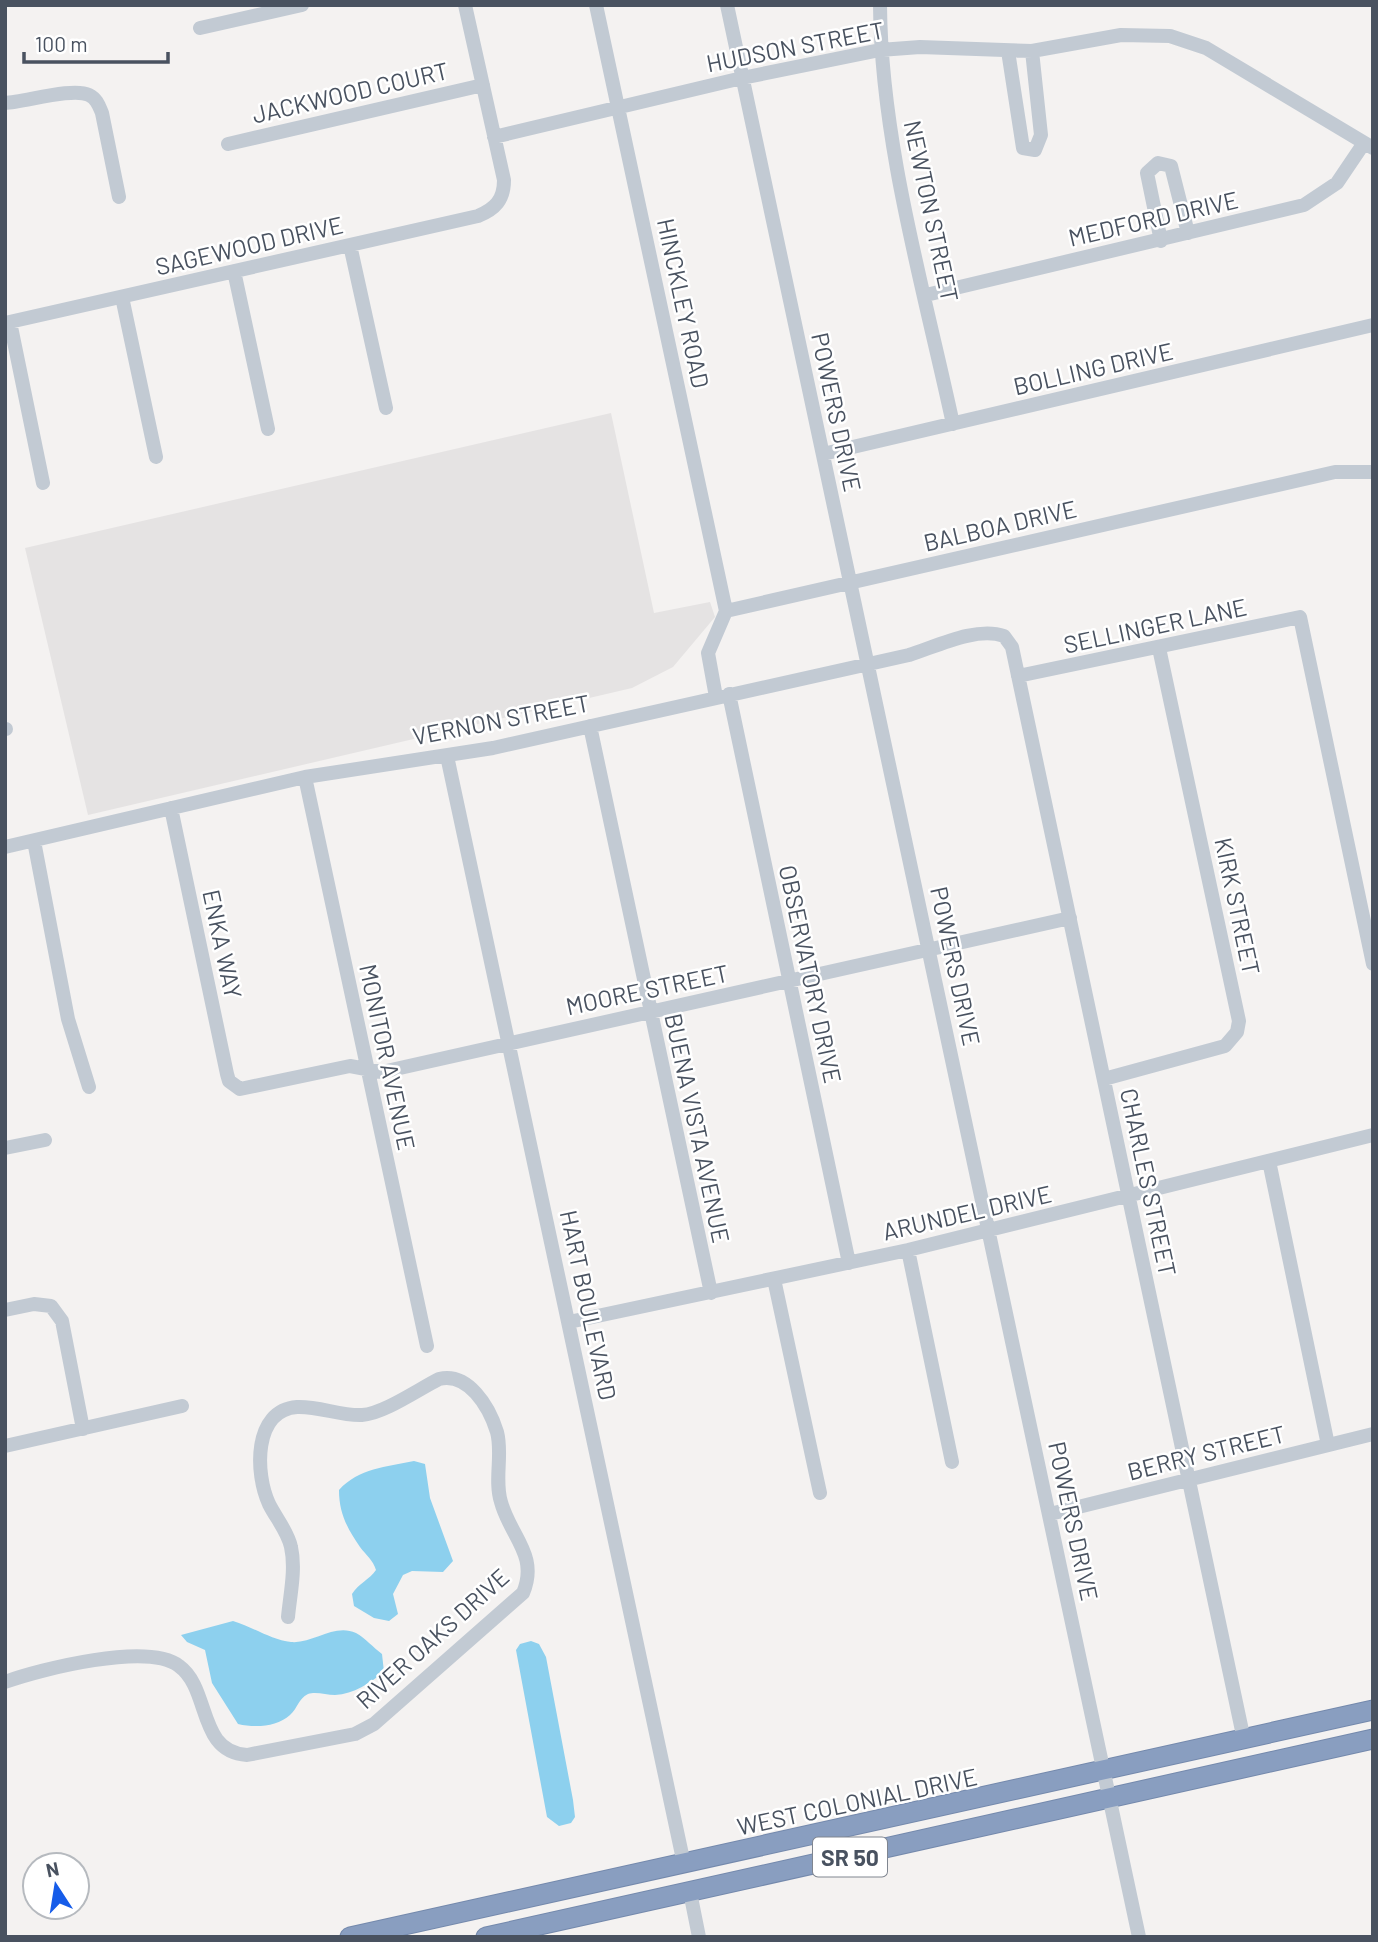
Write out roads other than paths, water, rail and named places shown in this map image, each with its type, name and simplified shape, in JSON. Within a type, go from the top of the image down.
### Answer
[{"type":"highway","name":"WEST COLONIAL DRIVE","points":[[350,1937],[1373,1710]]},
{"type":"highway","name":"SR 50","points":[[486,1937],[1110,1800],[1373,1739]]},
{"type":"highway","points":[[690,1892],[703,1875],[782,1842]]},
{"type":"highway","points":[[591,1914],[672,1881],[684,1864]]},
{"type":"highway","points":[[395,1937],[442,1917]]},
{"type":"street","points":[[200,28],[302,5]]},
{"type":"street","points":[[465,5],[494,136]]},
{"type":"street","name":"HINCKLEY ROAD","points":[[597,5],[726,611]]},
{"type":"street","name":"POWERS DRIVE","points":[[727,5],[1139,1937]]},
{"type":"street","name":"NEWTON STREET","points":[[880,5],[880,50],[892,140],[953,424]]},
{"type":"street","name":"HUDSON STREET","points":[[494,136],[742,78],[880,50],[920,47],[1031,51],[1121,35],[1170,36],[1206,48],[1368,146]]},
{"type":"street","points":[[1008,51],[1023,148],[1035,150],[1041,135],[1031,51]]},
{"type":"street","name":"JACKWOOD COURT","points":[[228,144],[483,85]]},
{"type":"street","points":[[5,103],[71,93],[87,94],[96,100],[102,113],[119,197]]},
{"type":"street","name":"SAGEWOOD DRIVE","points":[[8,323],[478,216],[492,210],[504,192],[505,180],[494,136]]},
{"type":"street","name":"MEDFORD DRIVE","points":[[926,295],[1304,205],[1337,183],[1368,146]]},
{"type":"street","points":[[1161,241],[1147,173],[1158,163],[1171,166],[1188,233]]},
{"type":"street","points":[[350,245],[386,408]]},
{"type":"street","points":[[234,271],[268,429]]},
{"type":"street","points":[[122,297],[156,457]]},
{"type":"street","points":[[8,323],[43,483]]},
{"type":"street","name":"BOLLING DRIVE","points":[[823,454],[1373,325]]},
{"type":"street","name":"BALBOA DRIVE","points":[[726,611],[1335,472],[1373,472]]},
{"type":"street","points":[[722,695],[708,653],[726,611]]},
{"type":"street","name":"SELLINGER LANE","points":[[1018,676],[1300,617],[1373,964]]},
{"type":"street","name":"VERNON STREET","points":[[5,847],[305,777],[383,763],[447,756],[909,656],[986,634],[1003,636]]},
{"type":"street","name":"CHARLES STREET","points":[[1003,636],[1012,647],[1191,1480],[1244,1740]]},
{"type":"street","name":"KIRK STREET","points":[[1104,1079],[1225,1046],[1237,1032],[1240,1021],[1159,648]]},
{"type":"street","name":"OBSERVATORY DRIVE","points":[[722,695],[789,981],[849,1263]]},
{"type":"street","name":"BUENA VISTA AVENUE","points":[[590,726],[710,1293]]},
{"type":"street","name":"HART BOULEVARD","points":[[447,756],[684,1864]]},
{"type":"street","name":"MONITOR AVENUE","points":[[305,777],[427,1346]]},
{"type":"street","name":"ENKA WAY","points":[[171,808],[227,1074],[234,1087]]},
{"type":"street","points":[[34,841],[68,1018],[89,1087]]},
{"type":"street","name":"MOORE STREET","points":[[234,1087],[248,1088],[350,1066],[382,1072],[1070,918]]},
{"type":"street","name":"ARUNDEL DRIVE","points":[[569,1322],[990,1231],[1373,1135]]},
{"type":"street","points":[[5,1148],[45,1140]]},
{"type":"street","points":[[1269,1161],[1328,1445]]},
{"type":"street","points":[[908,1250],[952,1462]]},
{"type":"street","points":[[774,1279],[820,1493]]},
{"type":"street","points":[[5,1310],[34,1304],[51,1306],[62,1321],[83,1429]]},
{"type":"street","name":"RIVER OAKS DRIVE","points":[[5,1682],[73,1662],[154,1656],[169,1659],[190,1678],[209,1728],[220,1744],[233,1754],[247,1755],[355,1734],[374,1724],[523,1593],[529,1579],[519,1538],[501,1505],[497,1431],[473,1390],[462,1380],[452,1376],[439,1378],[363,1415],[298,1407],[271,1418],[263,1432],[263,1487],[268,1503],[290,1543],[293,1557],[288,1617]]},
{"type":"street","points":[[5,1446],[182,1406]]},
{"type":"street","name":"BERRY STREET","points":[[1049,1514],[1373,1434]]},
{"type":"street","points":[[690,1892],[699,1937]]},
{"type":"water","points":[[414,1461],[425,1464],[430,1498],[453,1561],[443,1572],[412,1571],[403,1575],[393,1594],[398,1614],[389,1621],[374,1618],[354,1606],[352,1594],[376,1570],[348,1527],[340,1506],[339,1490],[364,1473]]},
{"type":"water","points":[[233,1621],[276,1639],[291,1642],[340,1630],[356,1633],[382,1654],[384,1672],[349,1693],[308,1694],[290,1715],[279,1722],[258,1726],[238,1724],[212,1683],[205,1650],[187,1642],[181,1635]]},
{"type":"water","points":[[531,1641],[539,1644],[546,1657],[573,1800],[575,1817],[571,1823],[559,1826],[547,1817],[516,1650],[520,1644]]}]
